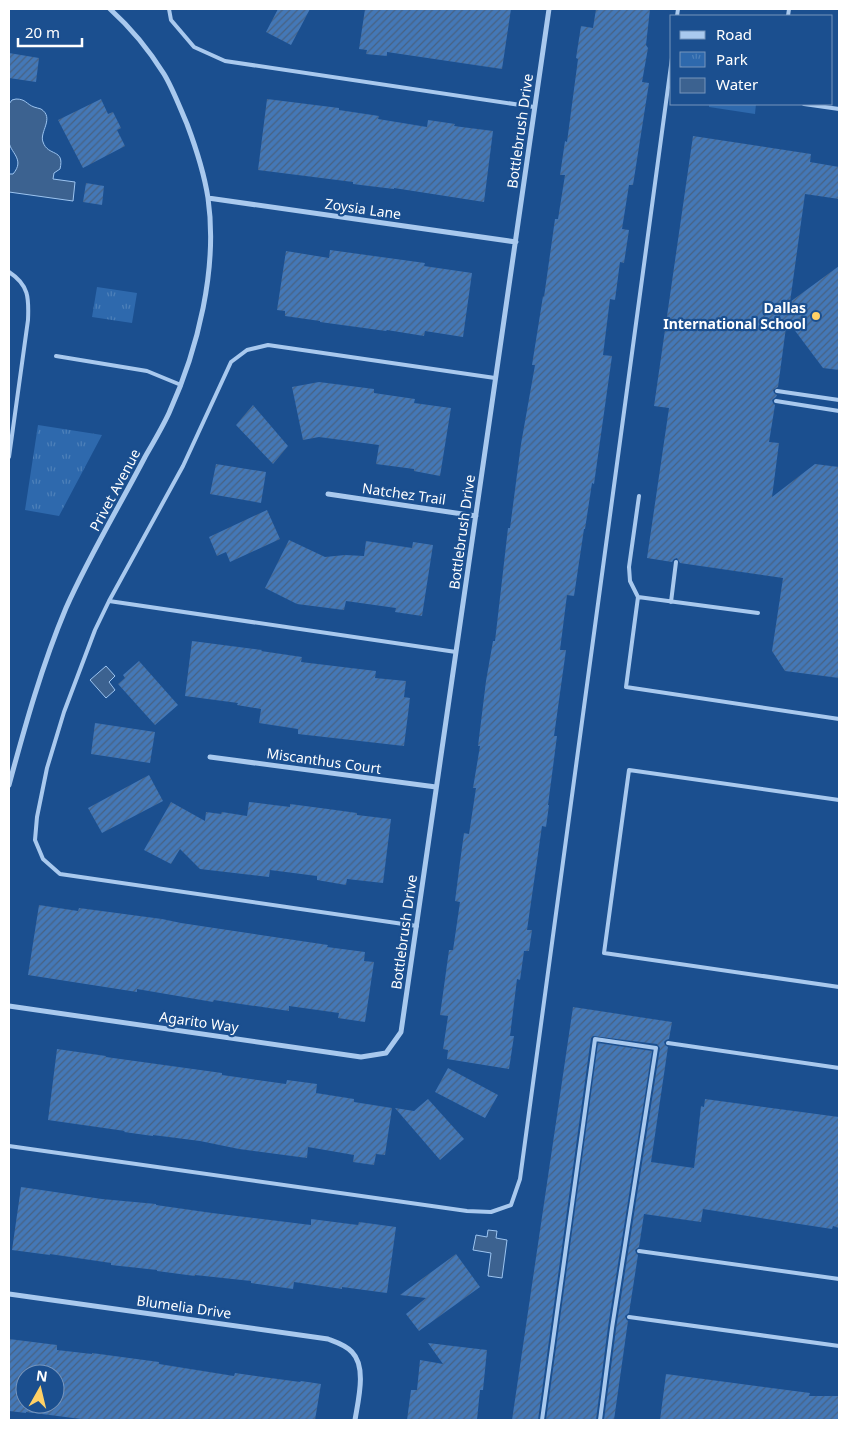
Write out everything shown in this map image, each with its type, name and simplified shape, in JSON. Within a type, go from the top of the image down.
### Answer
[{"type":"street","name":"Privet Avenue","points":[[9,785],[36,693],[66,608],[169,414],[181,385],[196,338],[209,265],[208,198],[195,146],[182,112],[165,75],[126,24],[110,9]]},
{"type":"street","name":"Bottlebrush Drive","points":[[386,1053],[401,1032],[549,9]]},
{"type":"street","name":"Zoysia Lane","points":[[208,198],[516,242]]},
{"type":"street","name":"Natchez Trail","points":[[328,494],[476,516]]},
{"type":"street","name":"Miscanthus Court","points":[[210,757],[436,787]]},
{"type":"street","name":"Agarito Way","points":[[9,1006],[361,1057],[386,1053]]},
{"type":"street","name":"Blumelia Drive","points":[[9,1294],[328,1339],[342,1344],[353,1353],[358,1364],[361,1379],[355,1420]]},
{"type":"lane","points":[[169,9],[171,20],[194,47],[225,61],[534,107]]},
{"type":"lane","points":[[9,1146],[467,1211],[491,1212],[511,1204],[520,1179],[670,73]]},
{"type":"lane","points":[[811,105],[839,109]]},
{"type":"lane","points":[[9,272],[17,277],[26,290],[29,303],[9,457]]},
{"type":"lane","points":[[417,926],[60,874],[43,859],[35,840],[37,817],[47,768],[64,712],[95,630],[183,466],[231,362],[247,350],[268,345],[495,378]]},
{"type":"lane","points":[[56,356],[147,371],[181,385]]},
{"type":"lane","points":[[777,390],[839,400]]},
{"type":"lane","points":[[776,401],[839,411]]},
{"type":"lane","points":[[639,496],[629,567],[630,581],[638,597],[626,687],[839,719]]},
{"type":"lane","points":[[671,602],[676,562]]},
{"type":"lane","points":[[638,597],[758,614]]},
{"type":"lane","points":[[109,601],[456,652]]},
{"type":"lane","points":[[839,800],[629,770],[604,953],[839,987]]},
{"type":"lane","points":[[542,1420],[595,1040],[656,1048],[612,1328],[600,1420]]},
{"type":"lane","points":[[668,1043],[839,1068]]},
{"type":"lane","points":[[639,1251],[839,1280]]},
{"type":"lane","points":[[629,1317],[839,1346]]},
{"type":"green space","points":[[709,105],[756,105],[755,114],[709,107]]},
{"type":"green space","points":[[97,287],[137,293],[132,323],[92,317]]},
{"type":"green space","points":[[38,425],[102,435],[59,516],[25,510]]},
{"type":"water","points":[[16,99],[41,109],[45,113],[47,121],[42,138],[43,142],[48,150],[58,155],[61,162],[60,169],[54,173],[53,179],[75,182],[73,201],[9,192],[9,174],[13,174],[18,164],[10,145],[9,132],[9,104],[12,100]]},
{"type":"water","points":[[106,666],[115,676],[109,682],[115,690],[106,698],[90,680]]},
{"type":"water","points":[[488,1230],[497,1231],[496,1238],[507,1240],[502,1278],[488,1276],[491,1253],[473,1250],[476,1235],[487,1237]]},
{"type":"building","points":[[278,9],[310,9],[291,45],[266,32]]},
{"type":"building","points":[[365,9],[511,9],[502,69],[387,52],[387,56],[366,54],[367,50],[359,49]]},
{"type":"building","points":[[596,9],[650,9],[646,45],[648,48],[642,82],[649,83],[633,185],[629,185],[622,229],[629,230],[624,263],[620,262],[615,300],[610,299],[603,355],[612,356],[594,484],[592,483],[574,596],[567,595],[560,650],[566,650],[554,736],[557,736],[549,805],[546,827],[542,826],[527,930],[532,930],[529,951],[524,951],[520,980],[517,979],[510,1036],[514,1036],[509,1069],[447,1059],[448,1050],[443,1049],[448,1016],[440,1015],[449,950],[453,950],[460,902],[455,901],[460,862],[464,833],[469,834],[476,788],[473,788],[480,746],[478,746],[486,681],[493,641],[495,641],[508,528],[510,528],[521,444],[535,365],[532,365],[555,219],[558,219],[565,175],[560,175],[565,141],[567,142],[578,59],[576,58],[581,26],[593,28]]},
{"type":"building","points":[[9,53],[39,58],[36,82],[9,78]]},
{"type":"building","points":[[101,99],[108,114],[113,112],[121,128],[117,130],[125,146],[83,168],[58,120]]},
{"type":"building","points":[[267,99],[339,108],[339,110],[379,116],[378,119],[427,127],[428,120],[455,124],[454,126],[493,131],[484,202],[258,170]]},
{"type":"building","points":[[693,136],[811,154],[810,162],[839,167],[839,199],[805,194],[790,302],[839,266],[839,370],[823,368],[787,320],[778,387],[773,390],[777,395],[772,400],[775,405],[769,442],[779,443],[772,497],[815,464],[839,467],[839,678],[785,671],[772,651],[783,578],[680,563],[677,558],[672,562],[647,558],[669,408],[654,406]]},
{"type":"building","points":[[86,183],[104,186],[102,205],[83,202]]},
{"type":"building","points":[[330,250],[425,263],[424,266],[472,273],[463,337],[425,331],[424,336],[320,322],[285,316],[285,311],[277,310],[286,251],[329,258]]},
{"type":"building","points":[[319,382],[374,389],[374,393],[415,399],[414,403],[451,408],[440,476],[414,471],[414,469],[376,464],[379,445],[319,437],[303,440],[292,387]]},
{"type":"building","points":[[253,405],[288,446],[273,464],[236,425]]},
{"type":"building","points":[[216,464],[266,472],[261,503],[210,494]]},
{"type":"building","points":[[267,510],[280,539],[230,562],[226,552],[217,556],[209,537]]},
{"type":"building","points":[[289,540],[325,557],[364,556],[366,541],[412,548],[413,542],[433,545],[422,616],[395,612],[396,608],[346,601],[344,610],[297,604],[265,588]]},
{"type":"building","points":[[192,641],[302,657],[301,662],[376,671],[375,678],[406,681],[404,697],[410,698],[404,746],[298,734],[298,729],[259,723],[261,709],[237,705],[238,703],[185,696]]},
{"type":"building","points":[[139,661],[178,705],[155,725],[118,684],[125,678],[123,675]]},
{"type":"building","points":[[95,723],[155,732],[150,763],[91,754]]},
{"type":"building","points":[[149,775],[163,801],[102,833],[88,808]]},
{"type":"building","points":[[171,802],[205,821],[206,812],[221,814],[222,812],[247,816],[249,802],[290,807],[290,804],[391,819],[383,883],[347,879],[346,885],[317,880],[317,876],[270,870],[269,877],[200,869],[180,849],[171,864],[144,850]]},
{"type":"building","points":[[39,905],[78,911],[79,908],[162,919],[365,952],[364,961],[374,962],[365,1022],[338,1018],[339,1013],[289,1006],[289,1011],[214,1000],[213,1002],[137,989],[137,992],[28,975]]},
{"type":"building","points":[[573,1007],[672,1022],[669,1039],[664,1042],[668,1047],[651,1162],[694,1168],[701,1106],[704,1107],[705,1099],[839,1117],[839,1228],[833,1226],[832,1229],[703,1209],[701,1222],[644,1214],[639,1247],[635,1250],[638,1255],[629,1313],[625,1316],[628,1321],[614,1420],[604,1420],[616,1329],[660,1048],[657,1044],[593,1036],[591,1038],[538,1420],[512,1420]]},
{"type":"building","points":[[598,1043],[652,1051],[608,1327],[596,1420],[546,1420]]},
{"type":"building","points":[[57,1049],[286,1084],[287,1080],[317,1084],[316,1093],[392,1108],[385,1155],[376,1154],[374,1165],[353,1162],[354,1155],[308,1147],[307,1158],[48,1120]]},
{"type":"building","points":[[448,1068],[498,1095],[485,1118],[435,1092]]},
{"type":"building","points":[[428,1099],[464,1139],[440,1160],[395,1108],[414,1111]]},
{"type":"building","points":[[21,1187],[311,1225],[311,1219],[358,1225],[359,1222],[396,1227],[387,1293],[294,1282],[293,1289],[251,1283],[251,1281],[195,1276],[12,1250]]},
{"type":"building","points":[[456,1254],[480,1287],[419,1331],[406,1314],[426,1298],[400,1295]]},
{"type":"building","points":[[9,1339],[57,1345],[57,1350],[159,1362],[159,1364],[234,1376],[235,1373],[321,1384],[315,1420],[89,1420],[42,1414],[65,1414],[65,1364],[15,1364],[15,1412],[9,1411]]},
{"type":"building","points":[[428,1343],[487,1350],[483,1390],[480,1390],[477,1420],[407,1420],[411,1390],[417,1390],[420,1360],[443,1364]]},
{"type":"building","points":[[666,1374],[810,1393],[809,1396],[839,1396],[839,1420],[660,1420]]},
{"type":"place","name":"Dallas International School","points":[[816,316]]}]
